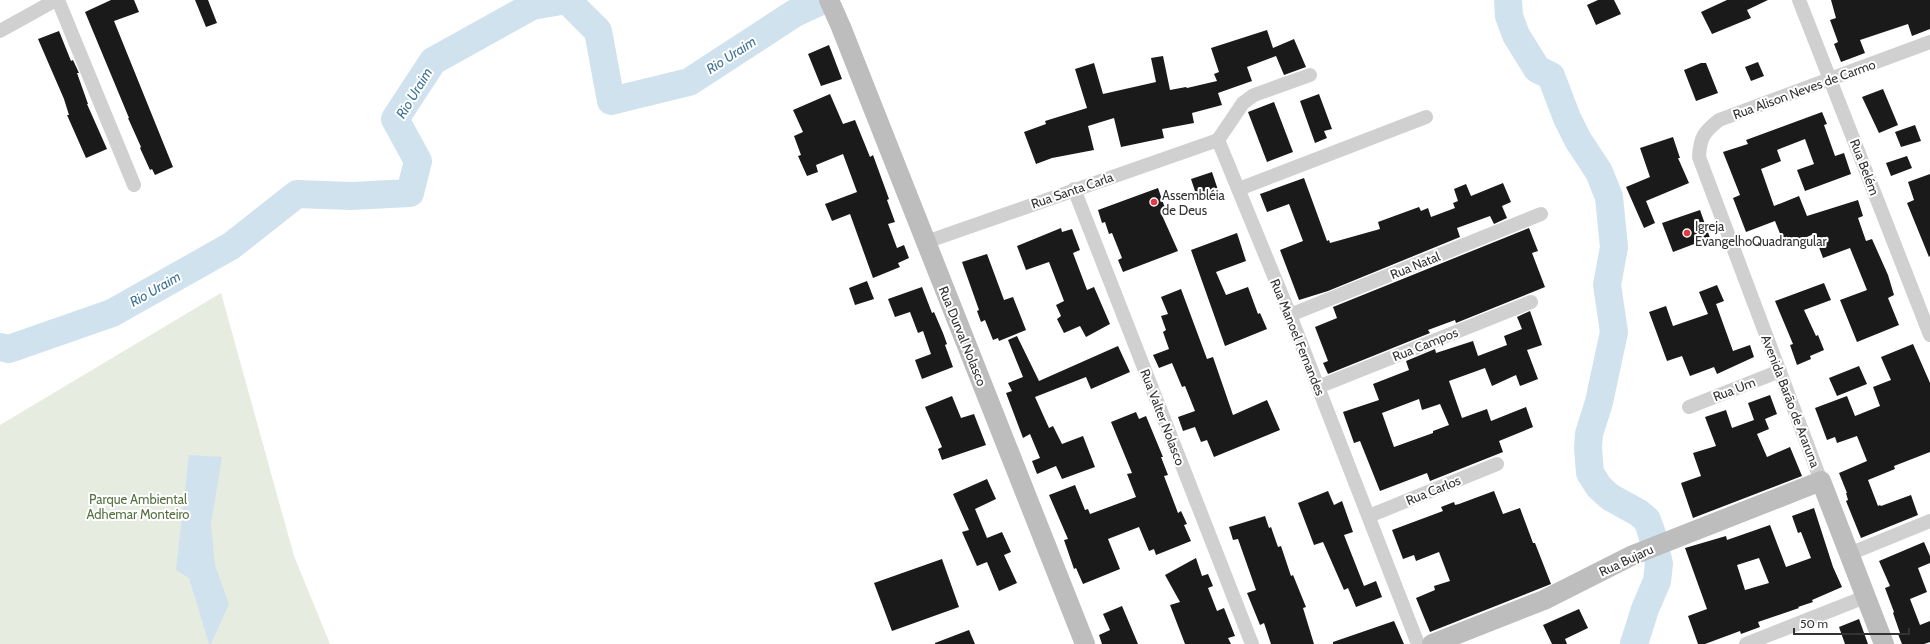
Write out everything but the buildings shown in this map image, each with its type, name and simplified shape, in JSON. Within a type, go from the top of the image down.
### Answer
[{"type":"street","name":"Rua Durval Nolasco","points":[[829,0],[1085,644]]},
{"type":"street","name":"Rua Belém","points":[[1799,0],[1930,335]]},
{"type":"street","points":[[0,31],[50,2],[134,185]]},
{"type":"street","name":"Rua Alison Neves de Carmo","points":[[1699,157],[1700,143],[1706,130],[1719,120],[1930,42]]},
{"type":"street","points":[[1218,140],[1243,103],[1254,95],[1310,75]]},
{"type":"street","points":[[1239,190],[1426,116]]},
{"type":"street","name":"Rua Santa Carla","points":[[926,242],[1074,189],[1218,140]]},
{"type":"street","name":"Rua Manoel Fernandes","points":[[1218,140],[1290,315],[1418,644]]},
{"type":"street","name":"Avenida Barão de Araruna","points":[[1699,157],[1884,644]]},
{"type":"street","name":"Rua Valter Nolasco","points":[[1074,189],[1252,644]]},
{"type":"street","name":"Rua Natal","points":[[1290,315],[1541,214]]},
{"type":"street","name":"Rua Campos","points":[[1318,387],[1531,302]]},
{"type":"street","name":"Rua Um","points":[[1689,406],[1780,371]]},
{"type":"street","name":"Rua Carlos","points":[[1369,516],[1497,464]]},
{"type":"street","name":"Rua Bujaru","points":[[1432,644],[1544,600],[1633,554],[1821,481]]},
{"type":"street","points":[[1849,554],[1930,521]]},
{"type":"street","points":[[1746,644],[1865,597]]},
{"type":"green space","name":"Parque Ambiental Adhemar Monteiro","points":[[221,293],[294,556],[330,644],[0,644],[0,425]]},
{"type":"water","points":[[189,455],[222,457],[211,524],[215,565],[229,604],[211,644],[209,644],[189,578],[176,570]]},
{"type":"waterway","name":"Rio Uraim","points":[[0,347],[9,349],[112,313],[231,246],[297,194],[351,196],[410,193],[418,161],[395,119],[433,61],[532,6],[567,0],[598,31],[611,101],[689,82],[795,13],[823,0]]},
{"type":"waterway","points":[[1508,0],[1509,16],[1516,35],[1537,69],[1551,76],[1567,118],[1578,140],[1599,172],[1609,197],[1614,247],[1607,285],[1614,332],[1599,402],[1589,434],[1588,448],[1590,473],[1599,487],[1610,497],[1639,513],[1647,520],[1652,534],[1659,564],[1657,581],[1645,609],[1634,644]]},
{"type":"place","name":"Assembléia de Deus","points":[[1154,202]]},
{"type":"place","name":"Igreja EvangelhoQuadrangular","points":[[1687,233]]}]
